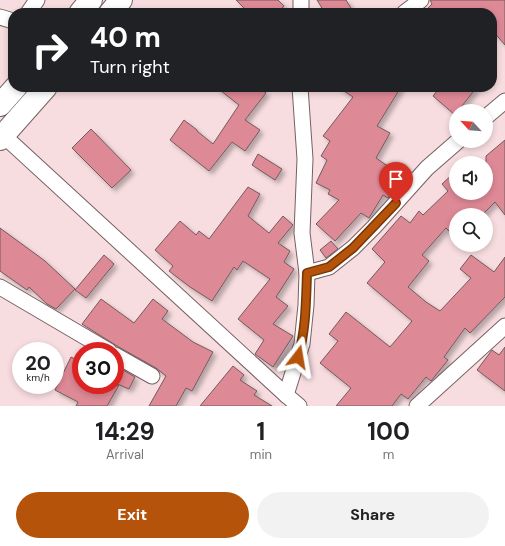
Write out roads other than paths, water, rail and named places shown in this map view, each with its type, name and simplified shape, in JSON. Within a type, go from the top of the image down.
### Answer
[{"type":"main road","points":[[84,8],[91,0]]},
{"type":"main road","points":[[114,8],[121,0]]},
{"type":"main road","points":[[0,105],[12,92]]},
{"type":"main road","points":[[2,137],[42,92]]},
{"type":"street","points":[[411,8],[421,0]]},
{"type":"street","points":[[286,395],[302,344],[306,305],[307,273],[302,233],[305,159],[300,92]]},
{"type":"street","points":[[493,111],[505,101]]},
{"type":"street","points":[[2,137],[299,406]]},
{"type":"street","points":[[307,273],[329,267],[353,248],[427,168],[450,148]]},
{"type":"street","points":[[0,287],[94,342]]},
{"type":"street","points":[[417,406],[505,326]]},
{"type":"street","points":[[124,360],[152,376]]}]
